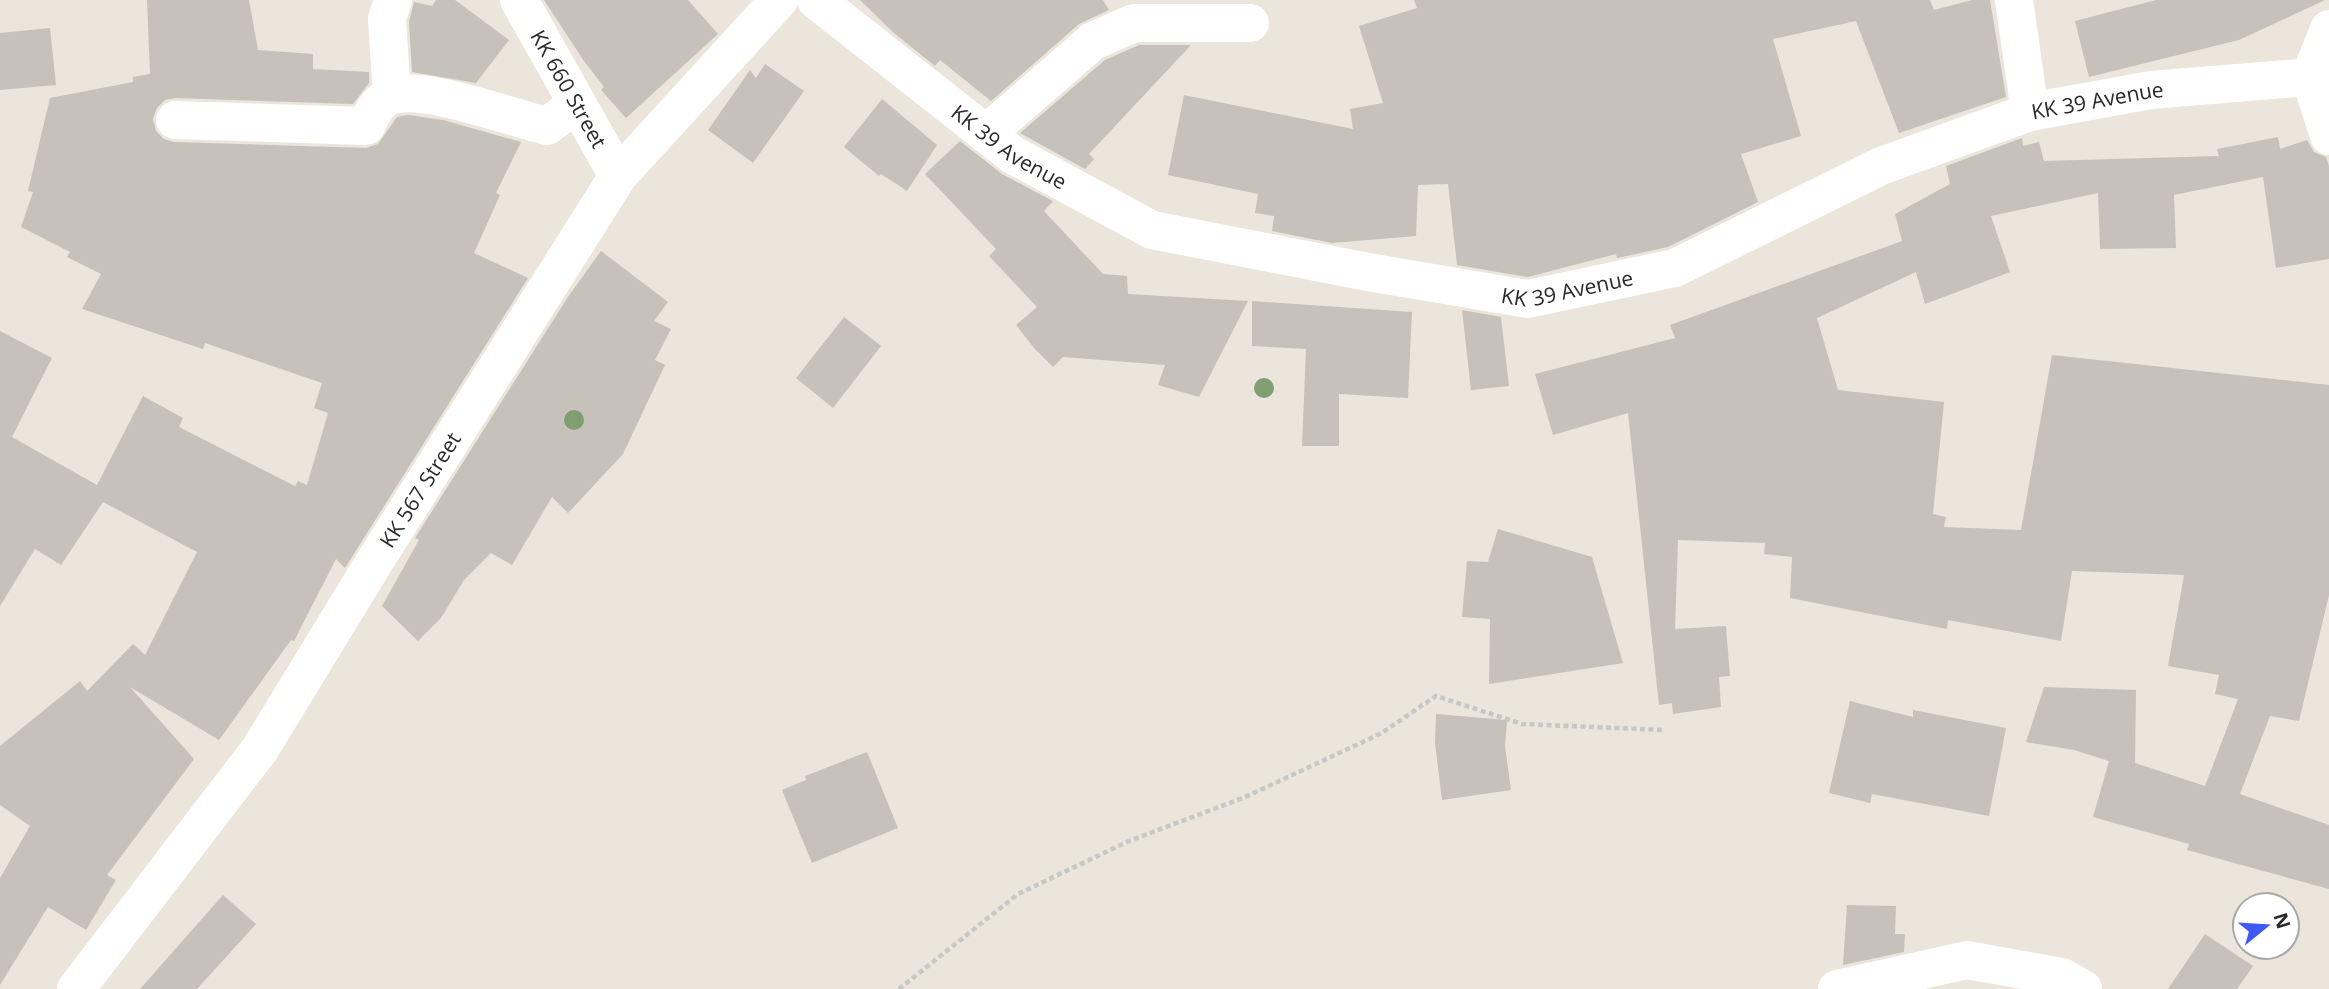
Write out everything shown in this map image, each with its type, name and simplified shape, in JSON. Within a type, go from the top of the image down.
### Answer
[{"type":"street","points":[[392,95],[387,19],[393,0]]},
{"type":"street","name":"KK 660 Street","points":[[519,0],[618,176]]},
{"type":"street","name":"KK 567 Street","points":[[76,989],[261,749],[373,564],[618,176],[779,0]]},
{"type":"street","name":"KK 39 Avenue","points":[[816,0],[1013,155],[1152,230],[1368,272],[1528,299],[1675,268],[1881,166],[2031,112],[2151,90],[2310,77]]},
{"type":"street","points":[[2014,0],[2031,112]]},
{"type":"street","points":[[986,134],[1093,41],[1131,12],[1250,23]]},
{"type":"street","points":[[2329,29],[2310,77],[2329,136]]},
{"type":"street","points":[[175,120],[366,126],[375,107],[392,95],[429,94],[547,126],[577,104]]},
{"type":"street","points":[[1837,989],[1967,960],[2062,977],[2083,989]]},
{"type":"path","points":[[899,989],[1018,894],[1129,841],[1243,798],[1368,740],[1436,696],[1522,724],[1664,730]]},
{"type":"building","points":[[147,0],[249,0],[258,50],[313,54],[313,69],[369,72],[369,83],[353,104],[176,98],[165,100],[157,108],[153,119],[156,131],[164,139],[174,142],[366,148],[378,144],[397,117],[408,115],[443,120],[521,142],[496,193],[500,195],[474,253],[528,278],[345,568],[336,559],[294,641],[291,640],[219,740],[130,687],[194,759],[107,875],[116,880],[86,930],[48,907],[0,985],[0,878],[30,826],[0,805],[0,746],[80,681],[87,691],[133,644],[145,655],[197,552],[103,502],[61,565],[35,549],[0,606],[0,331],[52,358],[12,437],[97,485],[143,396],[183,418],[179,427],[295,486],[298,481],[307,485],[328,413],[314,408],[322,383],[205,343],[203,349],[82,309],[101,274],[67,257],[70,252],[21,227],[33,192],[28,191],[50,98],[133,82],[133,77],[150,74]]},
{"type":"building","points":[[436,0],[455,0],[509,40],[476,83],[412,72],[409,22],[414,2],[432,6]]},
{"type":"building","points":[[544,0],[688,0],[718,34],[626,118],[601,90],[604,87]]},
{"type":"building","points":[[860,0],[1103,0],[1109,10],[1079,24],[991,101],[940,60],[935,66],[894,33]]},
{"type":"building","points":[[1414,0],[1930,0],[1934,10],[1972,0],[1990,0],[2006,97],[1899,133],[1856,21],[1773,39],[1801,136],[1741,154],[1758,202],[1668,247],[1617,258],[1616,254],[1528,277],[1457,265],[1448,184],[1418,185],[1416,236],[1332,243],[1272,231],[1274,216],[1255,213],[1258,194],[1168,175],[1184,95],[1353,129],[1350,109],[1383,103],[1359,26],[1417,8]]},
{"type":"building","points":[[2156,0],[2325,0],[2239,40],[2089,77],[2075,21]]},
{"type":"building","points":[[50,28],[56,85],[0,90],[0,33]]},
{"type":"building","points":[[1139,45],[1191,45],[1089,154],[1094,159],[1085,169],[1020,133],[1105,60]]},
{"type":"building","points":[[765,64],[804,91],[753,163],[708,130],[750,70],[756,78]]},
{"type":"building","points":[[882,99],[937,145],[907,191],[881,174],[879,176],[844,147]]},
{"type":"building","points":[[2278,137],[2280,149],[2307,140],[2314,152],[2326,157],[2329,166],[2329,259],[2276,268],[2263,177],[2174,195],[2176,248],[2100,249],[2098,193],[1991,216],[2010,272],[1925,304],[1916,272],[1817,318],[1838,390],[1944,402],[1933,514],[1946,517],[1944,527],[2021,530],[2052,355],[2329,385],[2329,595],[2299,721],[2270,716],[2240,794],[2329,825],[2329,889],[2187,850],[2189,844],[2093,817],[2109,761],[2074,750],[2026,742],[2044,687],[2136,690],[2135,763],[2205,786],[2238,699],[2215,694],[2219,675],[2168,666],[2184,575],[2072,571],[2061,641],[1948,620],[1947,629],[1790,598],[1792,557],[1764,554],[1765,543],[1678,540],[1675,629],[1726,626],[1730,676],[1719,677],[1721,707],[1673,714],[1672,703],[1659,705],[1628,413],[1553,435],[1535,374],[1675,338],[1670,325],[1902,241],[1895,214],[1950,184],[1946,166],[2022,138],[2023,146],[2039,142],[2044,161],[2219,156],[2217,149]]},
{"type":"building","points":[[960,141],[1002,174],[1053,201],[1044,211],[1103,274],[1127,276],[1128,294],[1248,301],[1199,397],[1158,385],[1165,365],[1063,357],[1053,367],[1035,349],[1016,325],[1037,307],[989,256],[996,249],[925,174]]},
{"type":"building","points":[[601,251],[668,302],[654,321],[671,329],[655,360],[665,365],[623,454],[568,513],[552,497],[512,565],[491,553],[464,580],[441,618],[418,641],[382,606],[419,540],[415,538],[568,297]]},
{"type":"building","points":[[1252,301],[1412,312],[1408,398],[1339,394],[1339,446],[1302,446],[1306,349],[1252,346]]},
{"type":"building","points":[[1462,310],[1501,317],[1509,386],[1471,390]]},
{"type":"building","points":[[844,317],[881,346],[833,408],[796,378]]},
{"type":"building","points":[[1498,529],[1592,557],[1623,663],[1489,684],[1490,619],[1462,617],[1467,561],[1488,562]]},
{"type":"building","points":[[1850,701],[1913,717],[1913,710],[2006,728],[1989,816],[1872,794],[1870,803],[1829,793]]},
{"type":"building","points":[[1436,714],[1507,720],[1505,746],[1511,790],[1442,800],[1435,743]]},
{"type":"building","points":[[867,752],[898,828],[812,863],[782,790],[806,780],[805,776]]},
{"type":"building","points":[[223,895],[256,924],[197,989],[140,989]]},
{"type":"building","points":[[1847,905],[1896,906],[1895,934],[1905,934],[1904,952],[1843,965]]},
{"type":"building","points":[[2205,934],[2231,951],[2231,961],[2246,961],[2253,966],[2237,989],[2168,989]]}]
